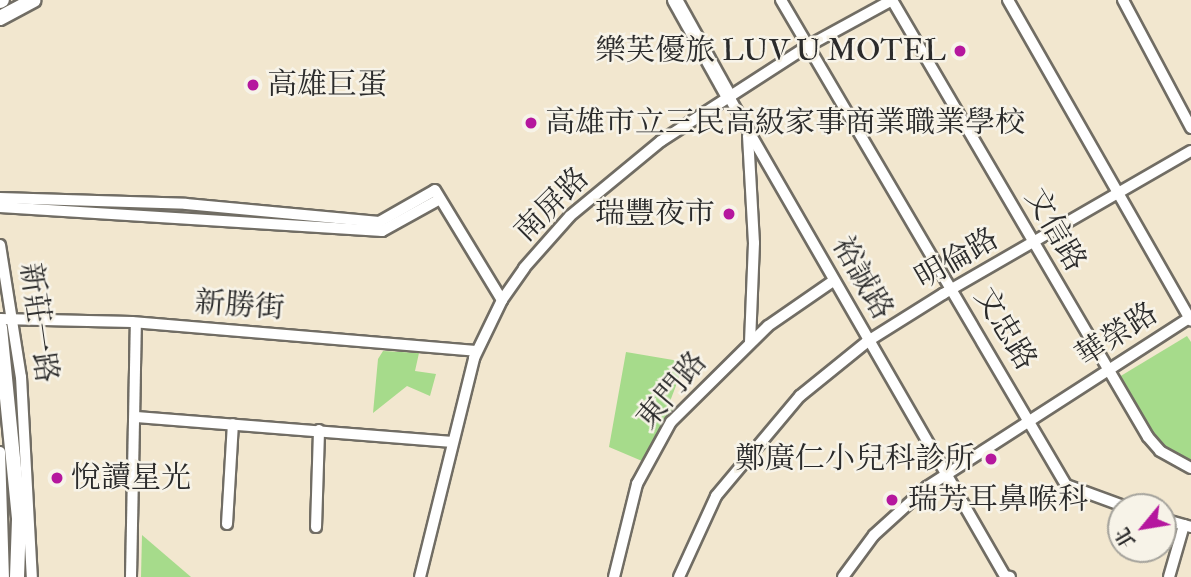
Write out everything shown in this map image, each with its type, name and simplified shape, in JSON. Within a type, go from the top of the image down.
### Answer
[{"type":"street","points":[[0,18],[34,0]]},
{"type":"street","name":"裕誠路","points":[[675,0],[833,282],[1007,577]]},
{"type":"street","name":"文忠路","points":[[781,0],[1030,419],[1066,485],[1107,500]]},
{"type":"street","name":"南屏路","points":[[420,577],[451,442],[476,351],[502,300],[570,216],[642,155],[808,47],[892,0]]},
{"type":"street","name":"文信路","points":[[892,0],[1153,444],[1191,468]]},
{"type":"street","points":[[1008,0],[1190,319]]},
{"type":"street","points":[[1123,0],[1191,128]]},
{"type":"street","points":[[747,130],[754,243],[750,342]]},
{"type":"street","name":"明倫路","points":[[679,577],[716,496],[764,434],[800,396],[868,341],[951,289],[1191,151]]},
{"type":"street","points":[[438,195],[502,300]]},
{"type":"street","points":[[0,198],[186,204],[379,222],[438,195]]},
{"type":"street","points":[[0,207],[382,231],[438,195]]},
{"type":"street","points":[[186,204],[187,217]]},
{"type":"street","name":"新莊一路","points":[[0,245],[15,316],[11,404],[19,520],[17,577]]},
{"type":"street","name":"東門路","points":[[614,577],[624,523],[657,443],[686,403],[750,342],[833,282]]},
{"type":"street","name":"新勝街","points":[[0,318],[15,316],[136,323],[476,351]]},
{"type":"street","name":"華榮路","points":[[843,577],[896,512],[946,473],[1190,319]]},
{"type":"street","points":[[131,577],[136,323]]},
{"type":"street","name":"新莊一路","points":[[0,328],[32,577]]},
{"type":"street","points":[[135,417],[451,442]]},
{"type":"street","points":[[227,524],[233,424]]},
{"type":"street","points":[[316,527],[319,430]]},
{"type":"street","points":[[0,452],[4,577]]},
{"type":"street","points":[[1169,577],[1187,526]]},
{"type":"green space","points":[[1187,336],[1191,342],[1191,460],[1159,444],[1119,377]]},
{"type":"green space","points":[[383,351],[419,353],[415,371],[436,374],[430,396],[407,386],[373,413],[378,359]]},
{"type":"green space","points":[[626,352],[685,362],[669,404],[676,411],[642,461],[609,447]]},
{"type":"green space","points":[[142,535],[191,577],[141,577]]},
{"type":"place","name":"樂芙優旅 LUV U MOTEL","points":[[960,51]]},
{"type":"place","name":"高雄巨蛋","points":[[253,85]]},
{"type":"place","name":"高雄市立三民高級家事商業職業學校","points":[[531,123]]},
{"type":"place","name":"瑞豐夜市","points":[[729,214]]},
{"type":"place","name":"鄭廣仁小兒科診所","points":[[991,459]]},
{"type":"place","name":"悅讀星光","points":[[57,478]]},
{"type":"place","name":"瑞芳耳鼻喉科","points":[[892,500]]}]
